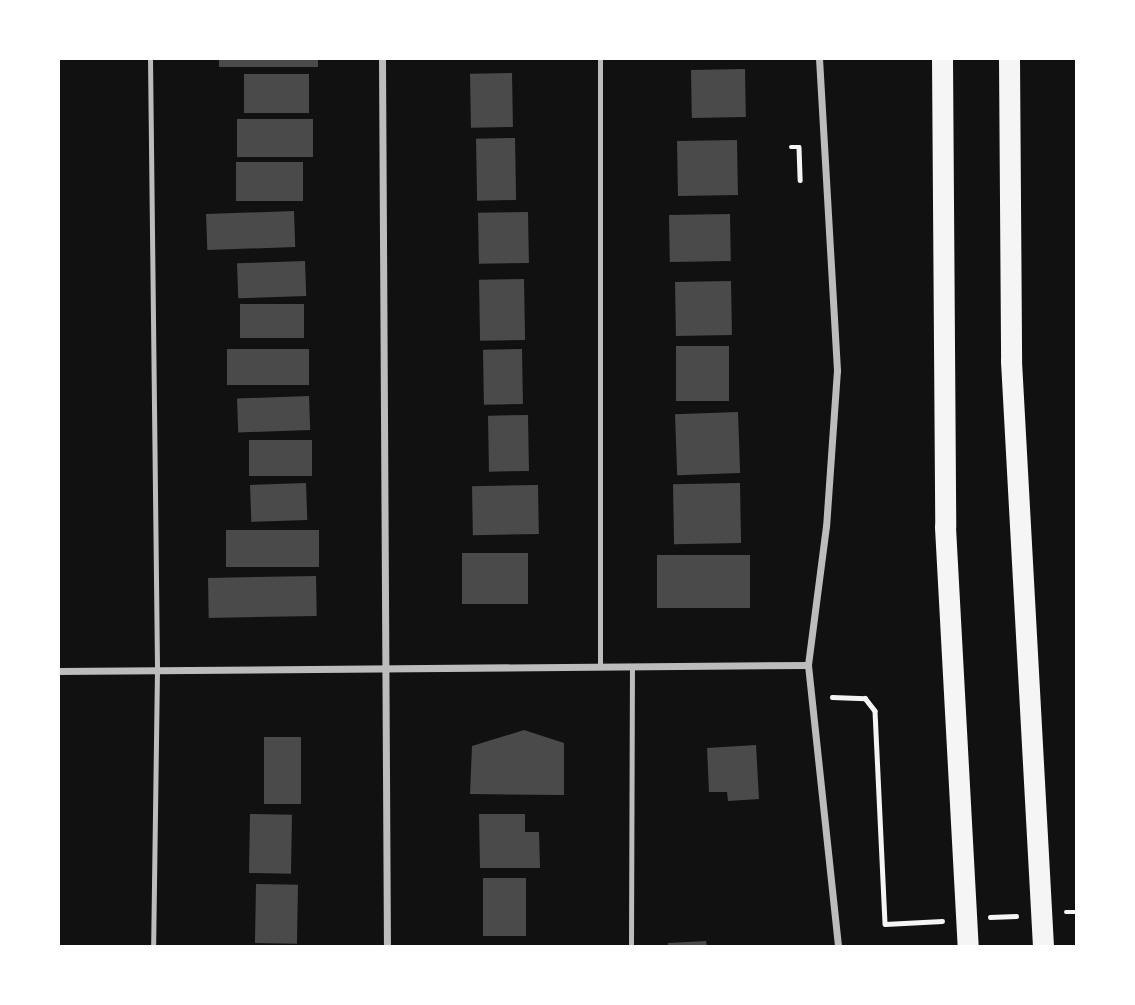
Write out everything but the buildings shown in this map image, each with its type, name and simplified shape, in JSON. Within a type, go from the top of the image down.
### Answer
[{"type":"highway","points":[[933,58],[940,188]]},
{"type":"highway","points":[[942,58],[940,188],[945,527],[968,947]]},
{"type":"highway","points":[[1009,58],[1012,361],[1043,947]]},
{"type":"street","points":[[382,58],[387,947]]},
{"type":"street","points":[[819,58],[837,370],[825,526],[808,665],[838,947]]},
{"type":"street","points":[[58,671],[808,665]]},
{"type":"lane","points":[[150,58],[157,670],[153,947]]},
{"type":"lane","points":[[600,58],[600,667]]},
{"type":"lane","points":[[631,947],[632,667]]},
{"type":"path","points":[[791,147],[799,147],[800,180]]},
{"type":"path","points":[[832,697],[865,698],[872,704],[877,753],[885,925],[954,920]]},
{"type":"path","points":[[1063,913],[1077,912]]},
{"type":"path","points":[[981,918],[1022,915]]}]
